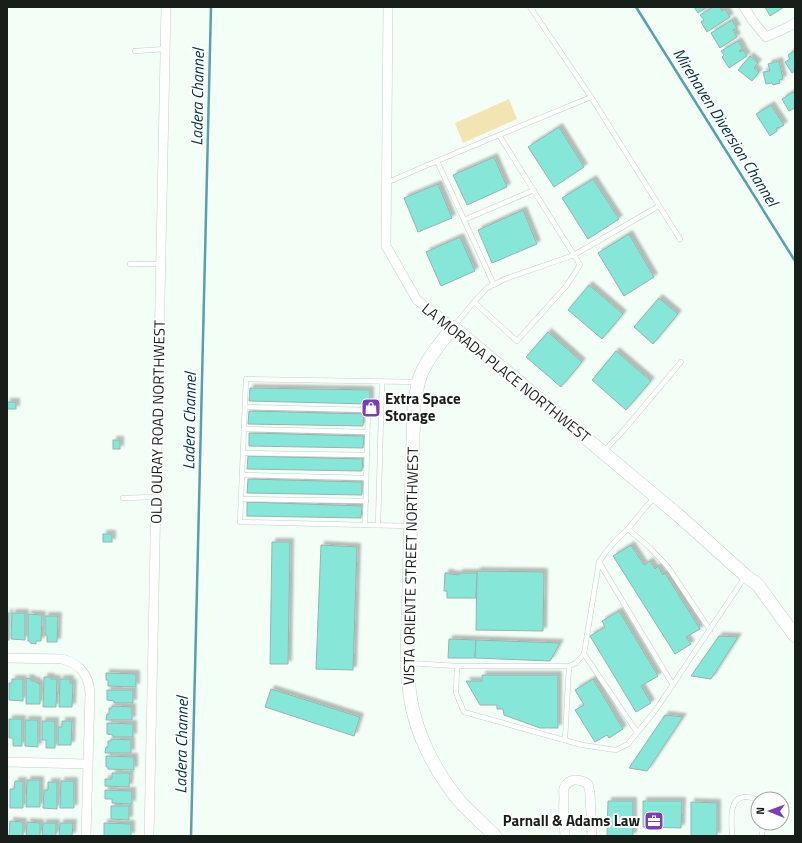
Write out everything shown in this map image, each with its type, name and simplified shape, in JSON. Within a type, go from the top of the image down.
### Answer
[{"type":"street","name":"OLD OURAY ROAD NORTHWEST","points":[[149,836],[166,7]]},
{"type":"street","name":"LA MORADA PLACE NORTHWEST","points":[[388,7],[386,246],[417,300],[453,327],[656,496],[758,585],[795,636]]},
{"type":"street","points":[[744,7],[766,37],[795,23]]},
{"type":"street","name":"VISTA ORIENTE STREET NORTHWEST","points":[[453,327],[436,349],[420,376],[414,405],[407,662],[413,712],[427,750],[447,785],[462,803],[495,836]]},
{"type":"street","points":[[7,658],[62,659],[80,668],[87,677],[90,687],[86,836]]},
{"type":"street","points":[[7,762],[88,764]]},
{"type":"street","points":[[565,836],[563,812],[564,788],[568,783],[575,779],[582,780],[588,784],[590,794],[592,836]]},
{"type":"lane","points":[[530,7],[591,97],[680,239]]},
{"type":"lane","points":[[135,51],[165,49]]},
{"type":"lane","points":[[386,183],[591,97]]},
{"type":"lane","points":[[474,302],[517,341],[567,285],[580,265],[499,135]]},
{"type":"lane","points":[[437,161],[494,285]]},
{"type":"lane","points":[[464,220],[534,190]]},
{"type":"lane","points":[[453,327],[487,288],[505,279],[574,254],[659,206]]},
{"type":"lane","points":[[130,264],[161,264]]},
{"type":"lane","points":[[603,452],[624,430],[681,362]]},
{"type":"lane","points":[[410,526],[240,522],[246,379],[419,382]]},
{"type":"lane","points":[[378,525],[382,382]]},
{"type":"lane","points":[[245,407],[368,410],[365,525]]},
{"type":"lane","points":[[244,429],[367,432]]},
{"type":"lane","points":[[243,453],[367,455]]},
{"type":"lane","points":[[242,474],[366,478]]},
{"type":"lane","points":[[407,662],[457,666],[569,666],[576,663],[584,654],[599,562],[605,553],[656,496]]},
{"type":"lane","points":[[123,498],[156,497]]},
{"type":"lane","points":[[241,499],[366,501]]},
{"type":"lane","points":[[628,529],[650,548],[668,567],[710,630]]},
{"type":"lane","points":[[599,562],[673,685]]},
{"type":"lane","points":[[457,666],[456,693],[464,712],[582,745],[616,750],[628,744],[655,711],[746,576]]},
{"type":"lane","points":[[584,654],[637,732]]},
{"type":"lane","points":[[565,740],[569,666]]},
{"type":"lane","points":[[732,836],[733,805],[738,799],[743,797],[750,798]]},
{"type":"shaded area","points":[[509,99],[517,119],[463,143],[455,123]]},
{"type":"building","points":[[694,7],[707,7],[698,13]]},
{"type":"building","points":[[713,7],[720,7],[722,11],[725,9],[730,17],[707,32],[701,22],[704,20],[700,15]]},
{"type":"building","points":[[765,7],[784,7],[770,16]]},
{"type":"building","points":[[732,20],[737,28],[733,30],[737,37],[720,48],[711,33]]},
{"type":"building","points":[[738,41],[743,49],[739,51],[740,52],[743,50],[747,56],[729,68],[722,57],[724,55],[721,51]]},
{"type":"building","points":[[795,50],[795,71],[792,73],[785,62],[790,59],[788,55]]},
{"type":"building","points":[[750,56],[758,63],[754,68],[759,72],[752,81],[738,70]]},
{"type":"building","points":[[779,61],[783,79],[779,80],[780,83],[773,85],[772,83],[766,84],[763,72],[770,71],[768,64]]},
{"type":"building","points":[[793,92],[795,93],[795,108],[789,111],[782,99]]},
{"type":"building","points":[[771,105],[784,125],[779,128],[778,127],[776,129],[777,131],[770,136],[756,114]]},
{"type":"building","points":[[559,127],[584,167],[554,187],[528,147]]},
{"type":"building","points":[[494,157],[507,187],[467,205],[453,175]]},
{"type":"building","points":[[593,179],[619,219],[588,239],[562,198]]},
{"type":"building","points":[[438,184],[452,218],[418,232],[404,198]]},
{"type":"building","points":[[523,210],[537,244],[492,263],[478,230]]},
{"type":"building","points":[[629,234],[654,277],[624,296],[598,253]]},
{"type":"building","points":[[460,237],[475,271],[441,286],[426,252]]},
{"type":"building","points":[[589,285],[623,314],[602,339],[568,310]]},
{"type":"building","points":[[659,298],[678,314],[653,344],[634,327]]},
{"type":"building","points":[[548,332],[582,362],[561,387],[526,357]]},
{"type":"building","points":[[616,351],[651,381],[626,410],[592,380]]},
{"type":"building","points":[[250,388],[370,390],[370,404],[249,401]]},
{"type":"building","points":[[7,402],[16,402],[16,409],[7,409]]},
{"type":"building","points":[[249,411],[364,414],[363,426],[248,424]]},
{"type":"building","points":[[249,433],[364,436],[363,448],[249,446]]},
{"type":"building","points":[[113,440],[120,440],[120,449],[113,449]]},
{"type":"building","points":[[248,456],[363,459],[362,471],[247,469]]},
{"type":"building","points":[[248,479],[362,482],[362,495],[247,493]]},
{"type":"building","points":[[247,502],[362,506],[361,518],[247,516]]},
{"type":"building","points":[[103,534],[112,534],[112,542],[103,542]]},
{"type":"building","points":[[272,542],[290,542],[288,664],[270,664]]},
{"type":"building","points":[[321,545],[357,547],[353,670],[316,669]]},
{"type":"building","points":[[631,545],[644,565],[650,561],[655,569],[658,566],[663,575],[665,573],[700,629],[686,637],[691,644],[675,654],[613,556]]},
{"type":"building","points":[[477,571],[544,572],[543,631],[476,630]]},
{"type":"building","points":[[445,573],[459,575],[459,573],[477,573],[476,598],[447,598],[447,591],[444,591]]},
{"type":"building","points":[[619,611],[658,676],[641,686],[651,703],[636,712],[590,636],[605,627],[602,621]]},
{"type":"building","points":[[7,613],[9,613],[9,640],[7,640]]},
{"type":"building","points":[[12,613],[25,613],[25,640],[11,639]]},
{"type":"building","points":[[28,614],[42,615],[41,641],[36,641],[36,644],[28,641]]},
{"type":"building","points":[[45,616],[58,616],[57,642],[47,642],[47,635],[45,635]]},
{"type":"building","points":[[719,636],[738,637],[711,679],[691,676]]},
{"type":"building","points":[[449,639],[476,640],[475,658],[448,658]]},
{"type":"building","points":[[476,640],[560,643],[550,661],[475,658]]},
{"type":"building","points":[[106,673],[136,674],[136,687],[108,686]]},
{"type":"building","points":[[482,675],[558,675],[558,728],[540,728],[504,715],[503,709],[497,709],[497,705],[480,705],[466,681],[482,681]]},
{"type":"building","points":[[44,677],[57,679],[56,707],[43,707]]},
{"type":"building","points":[[26,678],[32,679],[32,681],[37,681],[37,683],[40,684],[40,704],[26,704]]},
{"type":"building","points":[[12,679],[23,679],[23,701],[9,700],[9,683],[12,683]]},
{"type":"building","points":[[60,679],[70,679],[70,683],[73,683],[72,707],[59,707]]},
{"type":"building","points":[[593,679],[623,729],[609,738],[607,735],[595,742],[575,710],[584,705],[575,690]]},
{"type":"building","points":[[271,689],[360,717],[354,736],[265,707]]},
{"type":"building","points":[[107,690],[133,690],[133,703],[114,703],[114,701],[107,700]]},
{"type":"building","points":[[112,706],[132,707],[132,720],[106,720],[107,714],[109,714],[109,708],[112,708]]},
{"type":"building","points":[[665,715],[683,717],[647,771],[629,768]]},
{"type":"building","points":[[9,719],[22,719],[22,746],[13,746],[13,738],[9,738]]},
{"type":"building","points":[[25,720],[38,720],[38,747],[25,746]]},
{"type":"building","points":[[42,721],[55,721],[55,748],[46,748],[46,740],[42,740]]},
{"type":"building","points":[[62,721],[72,721],[71,745],[58,745],[58,727],[62,727]]},
{"type":"building","points":[[107,723],[133,724],[133,737],[113,737],[113,735],[107,734]]},
{"type":"building","points":[[111,739],[131,740],[131,753],[105,753],[106,747],[108,747],[108,741],[111,741]]},
{"type":"building","points":[[106,756],[134,757],[134,770],[108,769],[108,767],[106,767]]},
{"type":"building","points":[[112,773],[130,773],[129,787],[105,786],[105,779],[112,779]]},
{"type":"building","points":[[27,780],[40,780],[40,807],[26,807]]},
{"type":"building","points":[[15,781],[23,781],[23,808],[10,808],[10,789],[14,789]]},
{"type":"building","points":[[61,781],[74,781],[74,808],[60,808]]},
{"type":"building","points":[[48,782],[57,782],[57,809],[43,808],[44,790],[48,790]]},
{"type":"building","points":[[105,790],[132,791],[132,804],[112,803],[112,799],[105,799]]},
{"type":"building","points":[[608,801],[633,801],[633,836],[607,836]]},
{"type":"building","points":[[643,801],[682,801],[681,828],[643,827]]},
{"type":"building","points":[[691,802],[717,803],[717,836],[691,836]]},
{"type":"building","points":[[111,806],[129,806],[129,820],[111,819]]},
{"type":"building","points":[[10,821],[23,822],[23,836],[9,836]]},
{"type":"building","points":[[27,822],[40,823],[40,836],[26,836]]},
{"type":"building","points":[[43,823],[56,823],[56,836],[42,836]]},
{"type":"building","points":[[60,823],[73,823],[72,836],[59,836]]},
{"type":"building","points":[[104,823],[131,824],[131,836],[104,836]]},
{"type":"waterway","name":"Ladera Channel","points":[[191,836],[211,7]]},
{"type":"waterway","name":"Mirehaven Diversion Channel","points":[[636,7],[795,261]]},
{"type":"place","name":"Extra Space Storage","points":[[371,408]]},
{"type":"place","name":"Parnall & Adams Law","points":[[654,821]]}]
